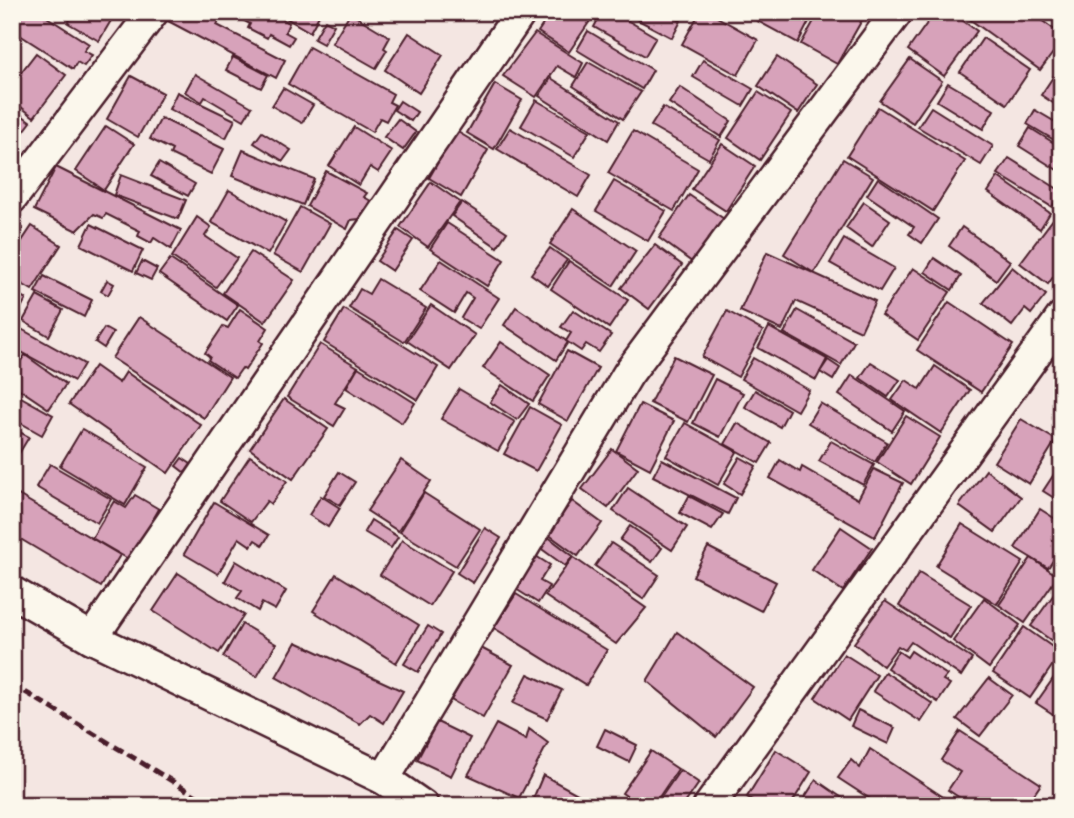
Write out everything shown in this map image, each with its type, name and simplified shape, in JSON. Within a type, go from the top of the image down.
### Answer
[{"type":"street","points":[[12,198],[153,12]]},
{"type":"street","points":[[92,638],[521,12]]},
{"type":"street","points":[[384,779],[628,374],[897,12]]},
{"type":"street","points":[[709,806],[1062,317]]},
{"type":"street","points":[[12,592],[92,638],[384,779],[424,806]]},
{"type":"building","points":[[12,12],[39,12],[89,44],[84,51],[92,55],[84,66],[77,62],[73,69],[12,30]]},
{"type":"building","points":[[75,12],[116,12],[99,41],[68,23]]},
{"type":"building","points":[[173,12],[223,12],[217,25],[285,60],[276,78],[168,21]]},
{"type":"building","points":[[228,12],[270,12],[289,23],[285,32],[294,37],[289,45],[269,34],[267,38],[248,28],[250,24]]},
{"type":"building","points":[[282,12],[321,12],[310,32],[281,15]]},
{"type":"building","points":[[551,12],[596,12],[569,52],[538,32]]},
{"type":"building","points":[[602,12],[613,12],[656,37],[645,56],[594,27]]},
{"type":"building","points":[[623,12],[663,12],[681,21],[672,38]]},
{"type":"building","points":[[700,12],[708,12],[758,40],[738,75],[682,44]]},
{"type":"building","points":[[741,12],[814,12],[798,43]]},
{"type":"building","points":[[819,12],[849,12],[862,20],[837,64],[801,44]]},
{"type":"building","points":[[935,12],[951,12],[977,31],[944,76],[908,50]]},
{"type":"building","points":[[973,12],[1030,12],[1062,35],[1062,41],[1040,70],[968,18]]},
{"type":"building","points":[[350,13],[390,37],[384,48],[387,50],[376,68],[332,43]]},
{"type":"building","points":[[325,20],[334,25],[323,44],[314,39]]},
{"type":"building","points":[[588,31],[653,70],[642,89],[577,50]]},
{"type":"building","points":[[409,33],[443,55],[419,93],[385,70]]},
{"type":"building","points":[[535,33],[583,63],[576,77],[557,66],[536,97],[503,76]]},
{"type":"building","points":[[983,38],[1030,70],[1007,104],[960,72]]},
{"type":"building","points":[[309,47],[393,94],[389,102],[395,105],[386,121],[380,118],[372,132],[288,84]]},
{"type":"building","points":[[36,53],[66,75],[34,117],[12,100],[12,84]]},
{"type":"building","points":[[233,57],[268,75],[261,88],[226,70]]},
{"type":"building","points":[[777,57],[817,84],[798,113],[758,86]]},
{"type":"building","points":[[910,59],[942,81],[913,123],[880,101]]},
{"type":"building","points":[[703,60],[753,89],[743,106],[693,77]]},
{"type":"building","points":[[588,62],[641,92],[623,119],[573,86]]},
{"type":"building","points":[[195,74],[252,107],[244,120],[205,97],[202,102],[185,92]]},
{"type":"building","points":[[1055,74],[1062,78],[1062,109],[1041,95]]},
{"type":"building","points":[[131,76],[163,93],[138,137],[107,119]]},
{"type":"building","points":[[551,78],[619,121],[608,140],[539,96]]},
{"type":"building","points":[[948,83],[994,110],[983,129],[937,101]]},
{"type":"building","points":[[495,84],[522,100],[494,149],[467,133]]},
{"type":"building","points":[[680,87],[731,121],[721,137],[669,103]]},
{"type":"building","points":[[283,88],[313,105],[302,123],[272,106]]},
{"type":"building","points":[[177,92],[235,120],[226,138],[169,109]]},
{"type":"building","points":[[758,92],[791,113],[760,160],[728,138]]},
{"type":"building","points":[[536,100],[590,131],[574,157],[521,126]]},
{"type":"building","points":[[400,101],[417,112],[411,121],[394,110]]},
{"type":"building","points":[[663,107],[720,140],[709,159],[651,126]]},
{"type":"building","points":[[878,107],[965,161],[933,211],[847,156]]},
{"type":"building","points":[[931,107],[993,146],[981,165],[918,127]]},
{"type":"building","points":[[12,108],[31,122],[12,147]]},
{"type":"building","points":[[1035,110],[1062,126],[1056,141],[1027,124]]},
{"type":"building","points":[[161,118],[224,149],[211,174],[170,154],[172,150],[150,139]]},
{"type":"building","points":[[398,119],[416,132],[403,150],[384,137]]},
{"type":"building","points":[[106,126],[134,144],[104,190],[76,171]]},
{"type":"building","points":[[354,127],[392,151],[378,172],[370,167],[359,185],[329,166]]},
{"type":"building","points":[[510,128],[591,175],[578,197],[497,149]]},
{"type":"building","points":[[1030,128],[1062,148],[1062,173],[1019,146]]},
{"type":"building","points":[[456,131],[488,150],[461,197],[429,178]]},
{"type":"building","points":[[633,131],[698,169],[674,211],[608,173]]},
{"type":"building","points":[[262,132],[291,150],[283,161],[254,143]]},
{"type":"building","points":[[722,144],[755,166],[726,211],[692,189]]},
{"type":"building","points":[[243,150],[314,179],[303,205],[232,176]]},
{"type":"building","points":[[1009,158],[1061,191],[1052,207],[998,174]]},
{"type":"building","points":[[843,159],[873,177],[814,273],[784,254]]},
{"type":"building","points":[[159,163],[195,184],[188,196],[151,176]]},
{"type":"building","points":[[56,167],[181,230],[171,249],[154,238],[151,243],[138,236],[140,231],[106,214],[103,218],[94,214],[77,231],[34,210]]},
{"type":"building","points":[[326,171],[367,193],[364,197],[371,201],[360,219],[351,220],[347,229],[307,206]]},
{"type":"building","points":[[121,175],[186,200],[178,219],[114,195]]},
{"type":"building","points":[[998,177],[1050,213],[1040,229],[988,192]]},
{"type":"building","points":[[878,178],[938,219],[922,243],[909,234],[914,227],[867,195]]},
{"type":"building","points":[[614,181],[666,211],[648,241],[596,211]]},
{"type":"building","points":[[431,182],[460,202],[428,247],[400,227]]},
{"type":"building","points":[[229,190],[286,222],[268,254],[211,222]]},
{"type":"building","points":[[689,195],[727,221],[696,265],[659,238]]},
{"type":"building","points":[[462,202],[507,232],[497,247],[452,216]]},
{"type":"building","points":[[864,202],[890,220],[872,247],[846,228]]},
{"type":"building","points":[[300,207],[330,224],[303,272],[273,255]]},
{"type":"building","points":[[573,209],[636,251],[613,286],[550,244]]},
{"type":"building","points":[[197,217],[211,227],[205,236],[237,258],[216,287],[172,257]]},
{"type":"building","points":[[1054,218],[1062,224],[1062,265],[1048,284],[1020,263]]},
{"type":"building","points":[[14,222],[23,228],[18,237],[12,234]]},
{"type":"building","points":[[447,223],[504,260],[487,286],[430,249]]},
{"type":"building","points":[[91,224],[143,250],[133,271],[81,245]]},
{"type":"building","points":[[32,226],[61,245],[32,290],[12,278],[12,256]]},
{"type":"building","points":[[962,227],[1010,261],[996,280],[949,246]]},
{"type":"building","points":[[398,230],[413,240],[392,271],[377,261]]},
{"type":"building","points":[[844,239],[894,268],[880,291],[830,263]]},
{"type":"building","points":[[655,245],[682,265],[649,309],[621,288]]},
{"type":"building","points":[[550,248],[567,260],[548,286],[531,274]]},
{"type":"building","points":[[251,252],[294,280],[265,322],[223,293]]},
{"type":"building","points":[[767,252],[875,301],[861,331],[796,301],[782,330],[740,311]]},
{"type":"building","points":[[934,258],[961,276],[952,290],[925,272]]},
{"type":"building","points":[[170,259],[238,305],[227,321],[159,274]]},
{"type":"building","points":[[441,260],[499,298],[479,329],[461,318],[473,298],[466,293],[454,313],[420,291]]},
{"type":"building","points":[[142,261],[157,269],[151,280],[136,273]]},
{"type":"building","points":[[569,261],[628,300],[609,328],[551,289]]},
{"type":"building","points":[[1012,267],[1046,295],[1031,314],[1025,309],[1012,326],[983,303]]},
{"type":"building","points":[[913,268],[950,292],[918,340],[881,315]]},
{"type":"building","points":[[44,276],[92,300],[84,317],[35,292]]},
{"type":"building","points":[[378,279],[426,308],[404,342],[349,308],[360,289],[369,294]]},
{"type":"building","points":[[107,280],[114,284],[108,295],[101,291]]},
{"type":"building","points":[[12,291],[26,299],[12,324]]},
{"type":"building","points":[[37,296],[63,310],[49,336],[23,321]]},
{"type":"building","points":[[949,302],[1013,345],[981,392],[917,350]]},
{"type":"building","points":[[431,305],[475,335],[451,370],[407,341]]},
{"type":"building","points":[[516,307],[568,342],[556,360],[504,325]]},
{"type":"building","points":[[240,309],[268,328],[260,341],[263,343],[245,370],[242,368],[235,378],[208,360],[210,357],[205,353],[223,326],[228,328]]},
{"type":"building","points":[[344,309],[438,367],[418,400],[324,342]]},
{"type":"building","points":[[573,310],[611,335],[599,352],[586,344],[581,351],[566,341],[571,333],[561,327]]},
{"type":"building","points":[[797,310],[854,342],[841,365],[784,333]]},
{"type":"building","points":[[727,311],[763,331],[738,377],[702,357]]},
{"type":"building","points":[[139,317],[230,377],[204,418],[112,358]]},
{"type":"building","points":[[14,325],[84,364],[74,381],[12,347]]},
{"type":"building","points":[[769,327],[827,359],[816,380],[758,348]]},
{"type":"building","points":[[104,328],[113,333],[104,348],[95,342]]},
{"type":"building","points":[[501,342],[550,375],[533,401],[483,368]]},
{"type":"building","points":[[320,344],[358,367],[335,403],[345,408],[334,426],[287,397]]},
{"type":"building","points":[[567,351],[598,368],[568,421],[538,404]]},
{"type":"building","points":[[25,355],[66,384],[49,409],[12,384],[12,373]]},
{"type":"building","points":[[674,356],[712,375],[688,422],[650,403]]},
{"type":"building","points":[[753,358],[809,390],[797,411],[741,379]]},
{"type":"building","points":[[828,360],[840,368],[833,380],[820,372]]},
{"type":"building","points":[[871,362],[900,380],[888,397],[860,378]]},
{"type":"building","points":[[95,366],[119,383],[126,372],[201,425],[168,473],[69,404]]},
{"type":"building","points":[[935,366],[970,390],[941,433],[892,400],[906,380],[920,389]]},
{"type":"building","points":[[358,367],[415,403],[402,423],[346,388]]},
{"type":"building","points":[[852,375],[905,411],[892,431],[839,395]]},
{"type":"building","points":[[715,379],[743,393],[720,437],[693,423]]},
{"type":"building","points":[[502,385],[529,404],[517,420],[490,402]]},
{"type":"building","points":[[459,389],[515,422],[498,451],[441,419]]},
{"type":"building","points":[[755,390],[789,410],[780,427],[745,407]]},
{"type":"building","points":[[12,392],[53,415],[42,435],[12,418]]},
{"type":"building","points":[[284,399],[328,429],[293,479],[250,449]]},
{"type":"building","points":[[820,403],[887,442],[875,462],[808,423]]},
{"type":"building","points":[[640,404],[674,421],[650,469],[616,451]]},
{"type":"building","points":[[530,407],[562,425],[536,471],[504,454]]},
{"type":"building","points":[[906,416],[940,437],[911,484],[877,462]]},
{"type":"building","points":[[1021,419],[1056,440],[1029,484],[994,462]]},
{"type":"building","points":[[685,423],[737,452],[718,485],[666,456]]},
{"type":"building","points":[[737,423],[771,443],[759,463],[725,444]]},
{"type":"building","points":[[12,428],[29,437],[12,465]]},
{"type":"building","points":[[82,429],[147,467],[125,505],[60,466]]},
{"type":"building","points":[[831,441],[874,465],[863,485],[819,461]]},
{"type":"building","points":[[612,449],[638,468],[608,508],[582,489]]},
{"type":"building","points":[[250,456],[287,481],[271,504],[267,501],[251,522],[220,501]]},
{"type":"building","points":[[740,457],[756,466],[740,494],[724,484]]},
{"type":"building","points":[[182,458],[191,464],[185,473],[176,466]]},
{"type":"building","points":[[662,459],[736,498],[728,514],[653,476]]},
{"type":"building","points":[[401,460],[431,481],[398,531],[367,511]]},
{"type":"building","points":[[780,460],[800,472],[802,467],[858,499],[874,469],[903,483],[875,537],[770,478]]},
{"type":"building","points":[[1062,462],[1062,503],[1043,491]]},
{"type":"building","points":[[50,464],[111,499],[97,523],[36,487]]},
{"type":"building","points":[[986,470],[1021,497],[995,532],[959,506]]},
{"type":"building","points":[[339,472],[355,482],[340,505],[324,496]]},
{"type":"building","points":[[628,488],[687,527],[672,550],[613,511]]},
{"type":"building","points":[[15,493],[120,555],[101,587],[12,534],[12,497]]},
{"type":"building","points":[[424,493],[480,529],[456,566],[400,532]]},
{"type":"building","points":[[135,495],[159,509],[130,560],[92,538],[114,501],[126,508]]},
{"type":"building","points":[[321,496],[340,508],[328,527],[309,515]]},
{"type":"building","points":[[689,496],[723,514],[712,530],[680,513]]},
{"type":"building","points":[[572,501],[602,523],[578,556],[548,534]]},
{"type":"building","points":[[214,502],[269,535],[263,545],[255,540],[251,546],[239,538],[218,574],[184,554]]},
{"type":"building","points":[[1040,509],[1062,523],[1062,547],[1048,568],[1015,548]]},
{"type":"building","points":[[371,520],[398,537],[391,548],[364,532]]},
{"type":"building","points":[[962,524],[1023,562],[997,604],[936,566]]},
{"type":"building","points":[[630,526],[662,548],[652,562],[620,540]]},
{"type":"building","points":[[841,527],[872,548],[843,591],[812,570]]},
{"type":"building","points":[[485,528],[501,538],[473,583],[457,573]]},
{"type":"building","points":[[547,536],[573,556],[565,566],[539,547]]},
{"type":"building","points":[[402,540],[452,571],[430,606],[380,575]]},
{"type":"building","points":[[611,543],[659,575],[643,599],[595,566]]},
{"type":"building","points":[[708,547],[776,582],[761,611],[693,576]]},
{"type":"building","points":[[531,553],[550,565],[540,581],[549,586],[538,603],[511,586]]},
{"type":"building","points":[[573,557],[646,608],[616,644],[545,596]]},
{"type":"building","points":[[1031,558],[1058,576],[1025,623],[999,605]]},
{"type":"building","points":[[236,561],[286,591],[275,610],[262,603],[258,611],[237,598],[242,591],[225,581]]},
{"type":"building","points":[[178,573],[244,615],[219,653],[153,611]]},
{"type":"building","points":[[919,573],[971,605],[950,638],[899,606]]},
{"type":"building","points":[[336,574],[419,625],[396,663],[313,611]]},
{"type":"building","points":[[1062,583],[1062,648],[1031,626]]},
{"type":"building","points":[[516,594],[607,650],[586,685],[494,628]]},
{"type":"building","points":[[984,598],[1020,625],[989,668],[953,641]]},
{"type":"building","points":[[885,601],[972,659],[961,676],[911,642],[905,650],[898,646],[883,666],[854,643]]},
{"type":"building","points":[[242,624],[276,644],[257,677],[223,657]]},
{"type":"building","points":[[428,626],[441,634],[418,672],[404,664]]},
{"type":"building","points":[[1024,627],[1061,653],[1030,698],[993,673]]},
{"type":"building","points":[[677,632],[753,687],[716,737],[647,681]]},
{"type":"building","points":[[296,642],[403,691],[384,723],[370,714],[360,724],[276,677]]},
{"type":"building","points":[[481,648],[513,665],[483,718],[451,700]]},
{"type":"building","points":[[898,651],[907,657],[911,651],[947,675],[943,680],[950,684],[938,702],[887,668]]},
{"type":"building","points":[[844,654],[877,675],[848,720],[815,698]]},
{"type":"building","points":[[1062,666],[1062,720],[1036,703]]},
{"type":"building","points":[[885,672],[933,704],[921,722],[873,691]]},
{"type":"building","points":[[528,674],[562,690],[547,719],[513,703]]},
{"type":"building","points":[[989,678],[1012,695],[980,736],[957,719]]},
{"type":"building","points":[[858,710],[895,728],[888,744],[851,726]]},
{"type":"building","points":[[437,722],[470,738],[451,776],[417,760]]},
{"type":"building","points":[[496,724],[526,740],[529,729],[548,743],[519,798],[468,775]]},
{"type":"building","points":[[605,729],[637,745],[629,762],[597,746]]},
{"type":"building","points":[[960,731],[1041,784],[1026,806],[972,806],[948,790],[960,772],[941,760]]},
{"type":"building","points":[[870,749],[957,806],[881,806],[838,778],[851,760],[860,768]]},
{"type":"building","points":[[776,750],[811,772],[790,806],[762,806],[747,797]]},
{"type":"building","points":[[651,751],[678,769],[653,806],[641,806],[622,793]]},
{"type":"building","points":[[680,770],[699,783],[683,806],[655,806]]},
{"type":"building","points":[[543,775],[585,798],[584,806],[530,806]]},
{"type":"building","points":[[816,780],[854,806],[799,806]]},
{"type":"railway","points":[[12,684],[213,806]]}]
